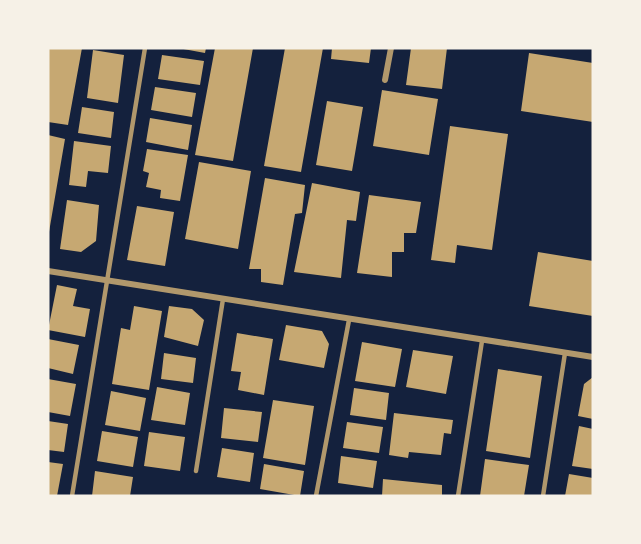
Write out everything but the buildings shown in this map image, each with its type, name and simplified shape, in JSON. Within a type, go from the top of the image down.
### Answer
[{"type":"street","points":[[385,80],[391,48]]},
{"type":"street","points":[[48,271],[593,357]]},
{"type":"lane","points":[[72,496],[145,48]]},
{"type":"lane","points":[[196,471],[223,299]]},
{"type":"lane","points":[[316,496],[349,320]]},
{"type":"lane","points":[[458,496],[482,341]]},
{"type":"lane","points":[[543,496],[564,353]]}]
